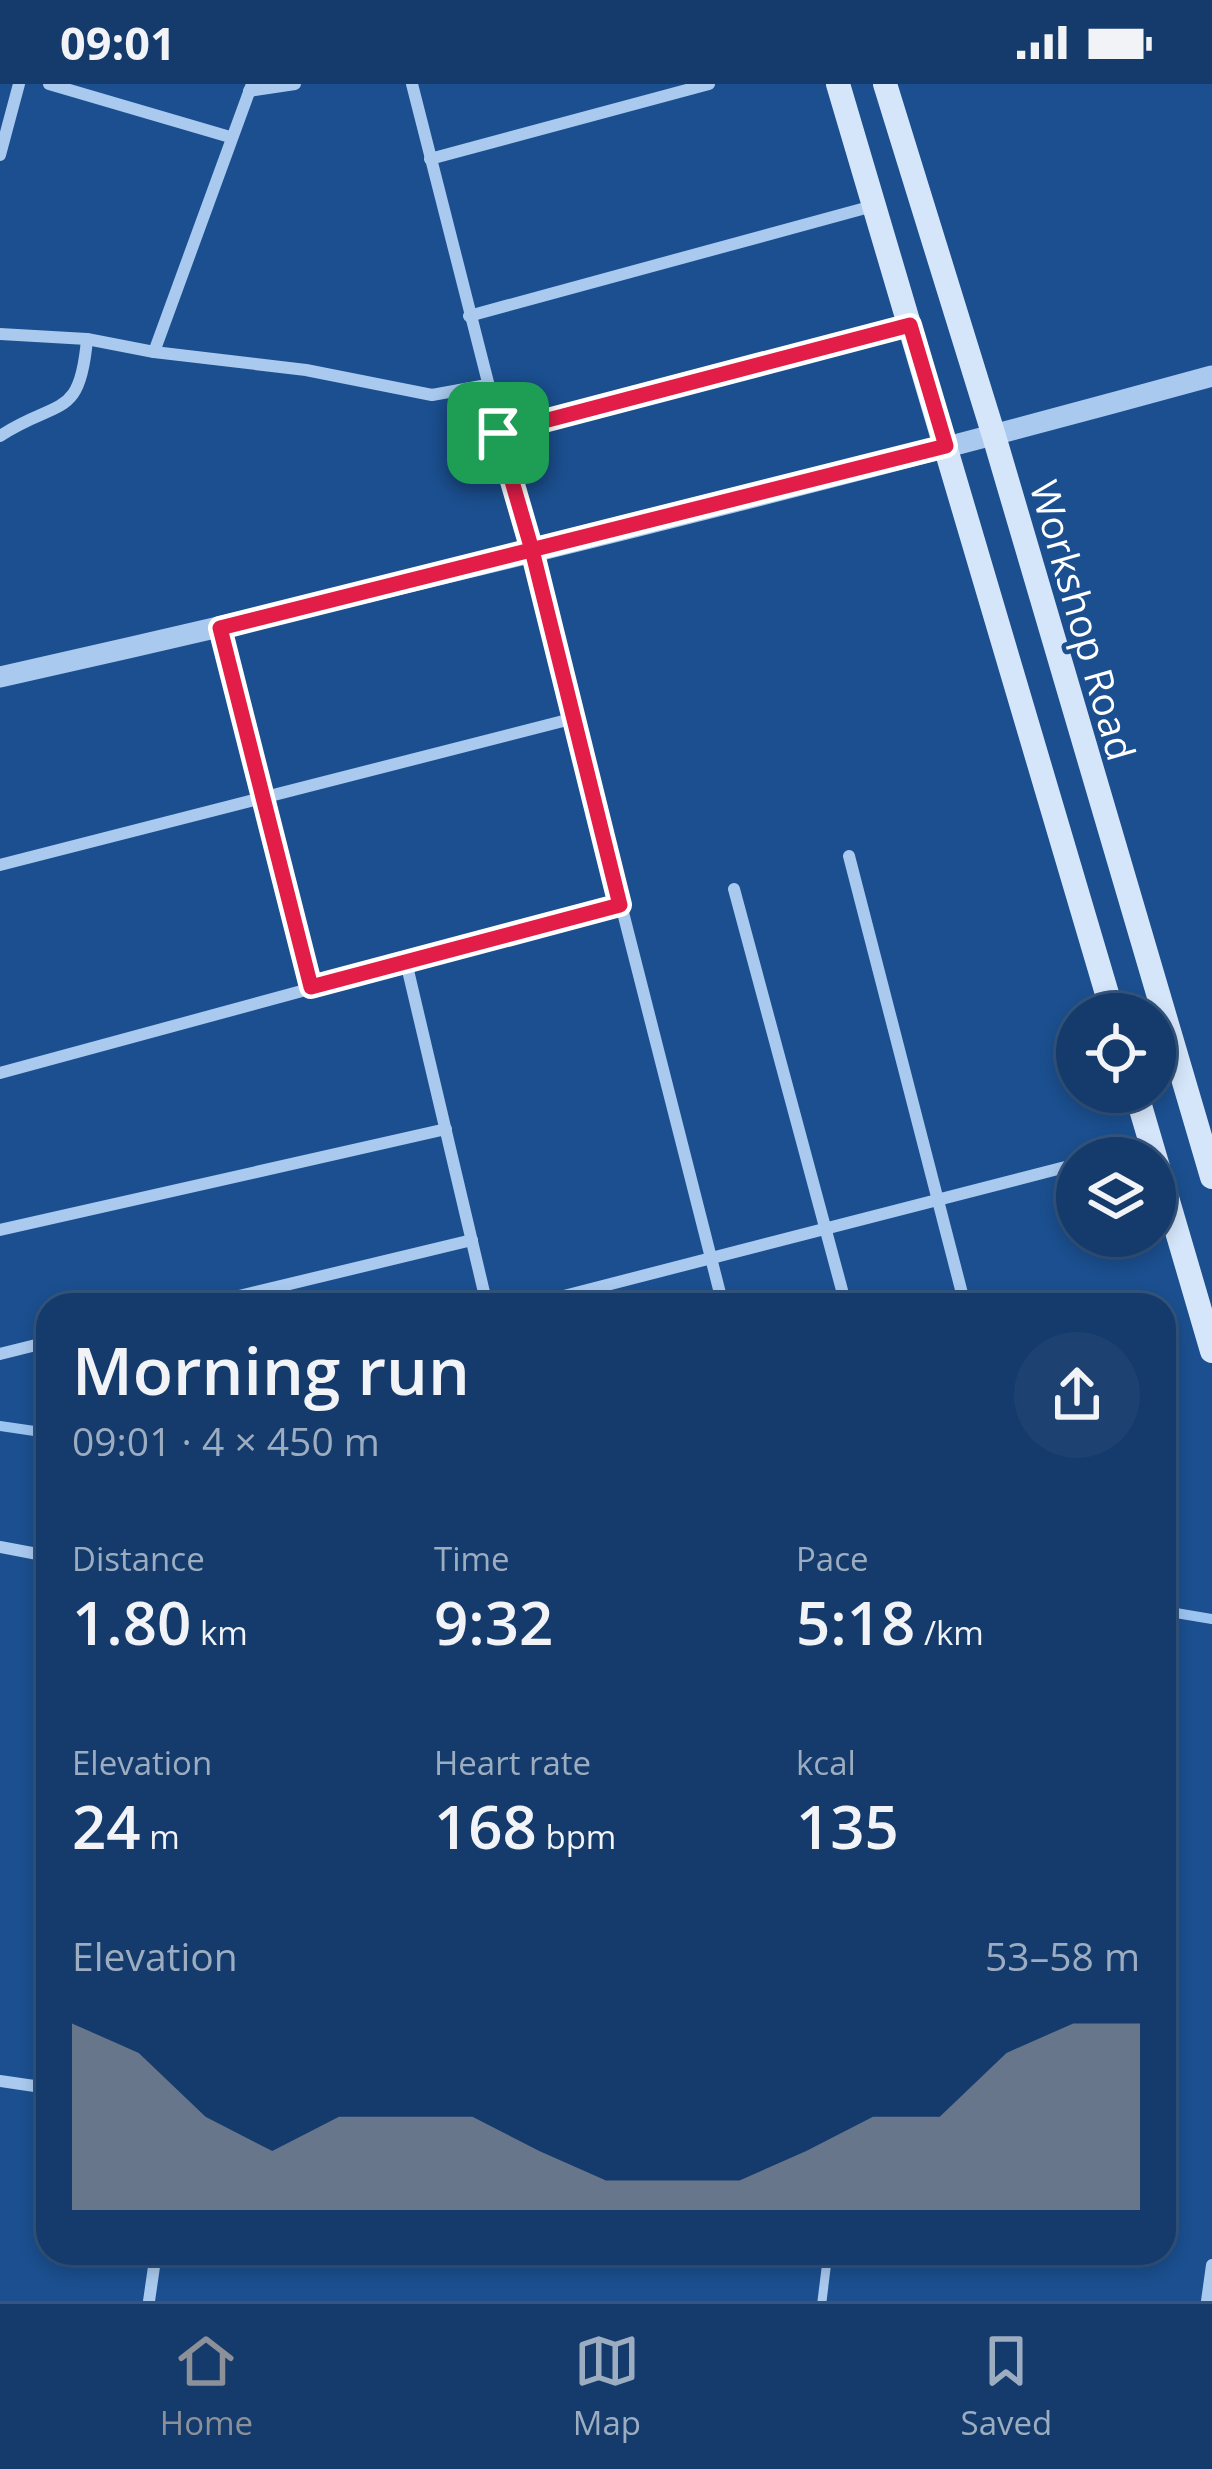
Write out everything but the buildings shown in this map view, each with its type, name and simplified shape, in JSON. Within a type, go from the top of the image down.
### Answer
[{"type":"main road","name":"Workshop Road","points":[[838,84],[1108,993]]},
{"type":"main road","name":"Workshop Road","points":[[885,84],[1212,1177]]},
{"type":"main road","points":[[1176,1227],[1212,1351]]},
{"type":"street","points":[[0,155],[19,84]]},
{"type":"street","points":[[49,84],[230,137]]},
{"type":"street","points":[[154,352],[250,88],[295,84]]},
{"type":"street","points":[[412,84],[720,1293]]},
{"type":"street","points":[[430,158],[710,84]]},
{"type":"street","points":[[469,316],[874,206]]},
{"type":"street","points":[[498,433],[910,325]]},
{"type":"street","points":[[0,334],[87,340],[306,370],[432,395],[488,385]]},
{"type":"street","points":[[0,436],[68,402],[84,374],[87,340]]},
{"type":"street","points":[[0,677],[220,628],[994,436],[1212,376]]},
{"type":"street","points":[[220,628],[311,987]]},
{"type":"street","points":[[0,865],[572,719]]},
{"type":"street","points":[[849,856],[962,1293]]},
{"type":"street","points":[[734,889],[843,1293]]},
{"type":"street","points":[[0,1073],[620,905]]},
{"type":"street","points":[[406,962],[485,1293]]},
{"type":"street","points":[[0,1230],[446,1129]]},
{"type":"street","points":[[575,1293],[1056,1169]]},
{"type":"street","points":[[252,1293],[472,1240]]},
{"type":"street","points":[[0,1354],[36,1345]]},
{"type":"street","points":[[0,1546],[36,1554]]},
{"type":"street","points":[[0,2081],[36,2086]]},
{"type":"street","points":[[148,2301],[154,2265]]},
{"type":"street","points":[[1207,2301],[1212,2265]]},
{"type":"lane","points":[[821,2301],[826,2265]]},
{"type":"waterway","points":[[0,1426],[36,1431]]},
{"type":"waterway","points":[[1176,1613],[1212,1619]]},
{"type":"route","points":[[498,433],[532,550],[620,905],[311,987],[220,628],[532,550],[670,515],[808,481],[946,446],[910,325],[498,433]]}]
